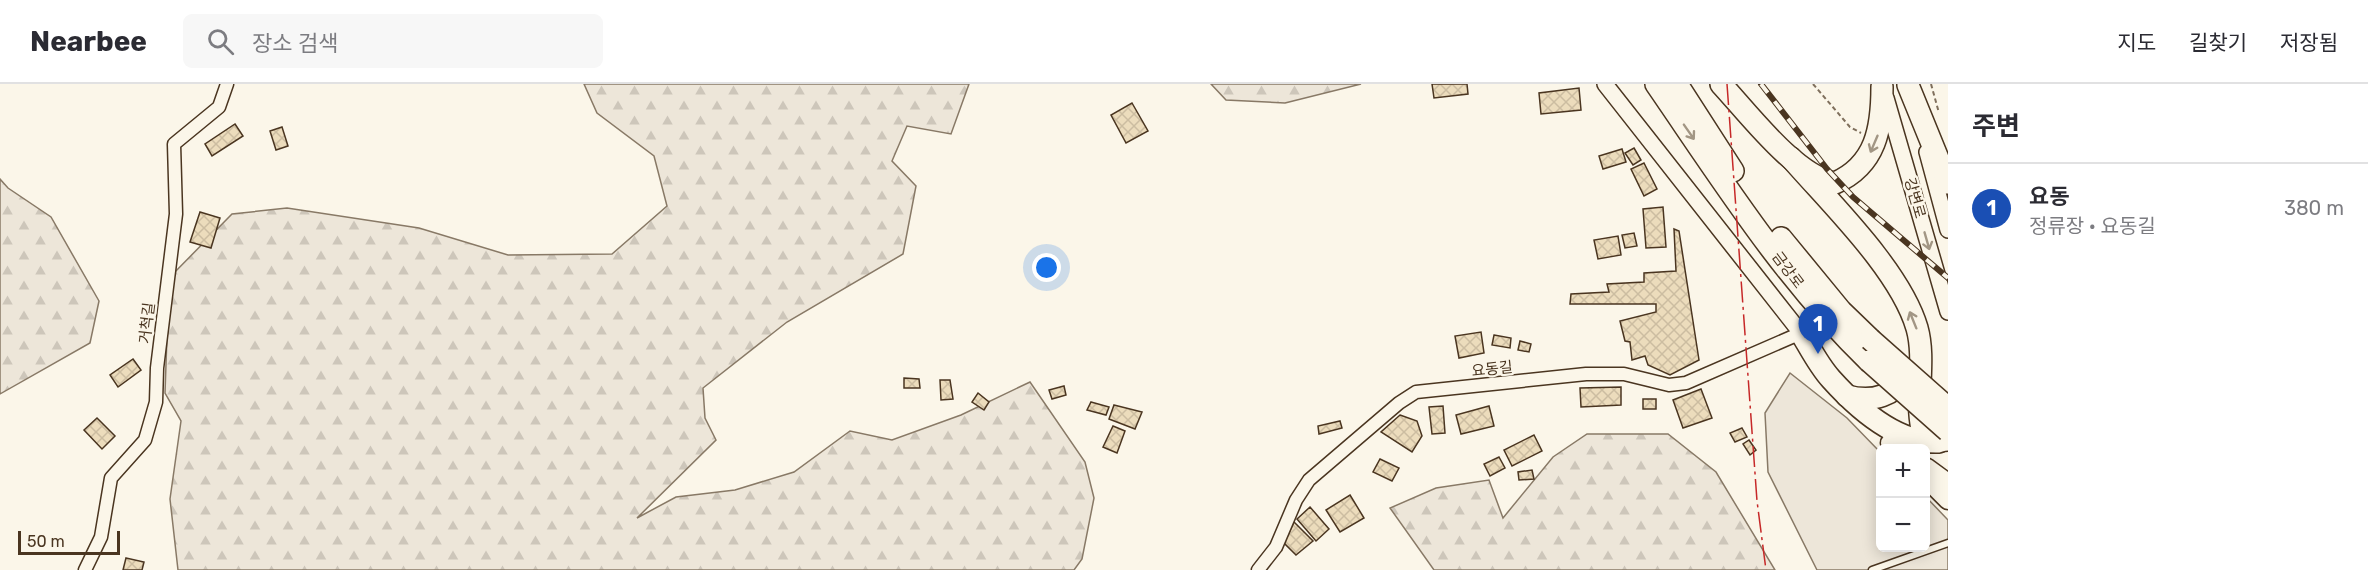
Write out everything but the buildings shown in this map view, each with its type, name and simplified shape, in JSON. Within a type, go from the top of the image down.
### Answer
[{"type":"highway","name":"금강로","points":[[1656,84],[1790,274],[1833,326],[1945,438]]},
{"type":"highway","name":"금강로","points":[[1677,84],[1750,196],[1797,258],[1870,339],[1948,408]]},
{"type":"highway","points":[[1721,84],[1791,158],[1879,261],[1903,296],[1917,328],[1920,350],[1922,429],[1928,437],[1945,438]]},
{"type":"highway","points":[[1907,84],[1948,183]]},
{"type":"highway","points":[[1791,158],[1816,177],[1835,183],[1858,170],[1876,142],[1882,117],[1882,85]]},
{"type":"highway","points":[[1801,333],[1805,362],[1891,444]]},
{"type":"highway","points":[[1801,333],[1830,378],[1877,420],[1911,440],[1945,438]]},
{"type":"highway","points":[[1828,386],[1863,401],[1883,397],[1893,392],[1914,368],[1920,350]]},
{"type":"highway","points":[[1930,472],[1948,485]]},
{"type":"main road","points":[[1930,482],[1948,500]]},
{"type":"street","name":"거척길","points":[[85,570],[101,537],[111,478],[145,440],[156,402],[157,368],[176,214],[174,144],[219,107],[227,84]]},
{"type":"street","points":[[1605,84],[1801,333]]},
{"type":"street","name":"강변로","points":[[1907,84],[1948,230]]},
{"type":"street","name":"강변로","points":[[1882,85],[1948,312]]},
{"type":"street","name":"요동길","points":[[1258,570],[1276,547],[1296,500],[1309,480],[1399,403],[1416,392],[1586,374],[1624,374],[1669,385],[1686,383],[1801,333]]},
{"type":"lane","points":[[1872,570],[1948,543]]},
{"type":"path","points":[[1814,84],[1850,127],[1876,142]]},
{"type":"green space","points":[[584,84],[969,84],[951,134],[907,126],[892,161],[916,186],[903,254],[787,322],[703,388],[705,418],[716,440],[637,518],[676,497],[735,490],[794,472],[850,431],[892,440],[961,415],[1030,382],[1085,462],[1094,498],[1082,559],[1074,570],[178,570],[170,499],[181,421],[165,393],[169,278],[232,214],[287,208],[419,228],[508,255],[612,254],[667,206],[654,156],[597,113]]},
{"type":"green space","points":[[1211,84],[1361,84],[1285,103],[1226,100]]},
{"type":"green space","points":[[0,179],[8,188],[51,217],[99,301],[90,343],[0,394]]},
{"type":"green space","points":[[1790,373],[1847,418],[1876,448],[1876,552],[1930,552],[1930,501],[1948,520],[1948,570],[1817,570],[1768,472],[1765,413]]},
{"type":"green space","points":[[1587,434],[1668,434],[1716,472],[1775,570],[1434,570],[1390,508],[1436,488],[1489,480],[1503,518],[1553,457]]},
{"type":"railway","points":[[1761,84],[1827,169],[1853,197],[1948,278]]},
{"type":"power","points":[[1727,84],[1757,501],[1766,570]]},
{"type":"place","name":"요동","points":[[1818,354]]}]
